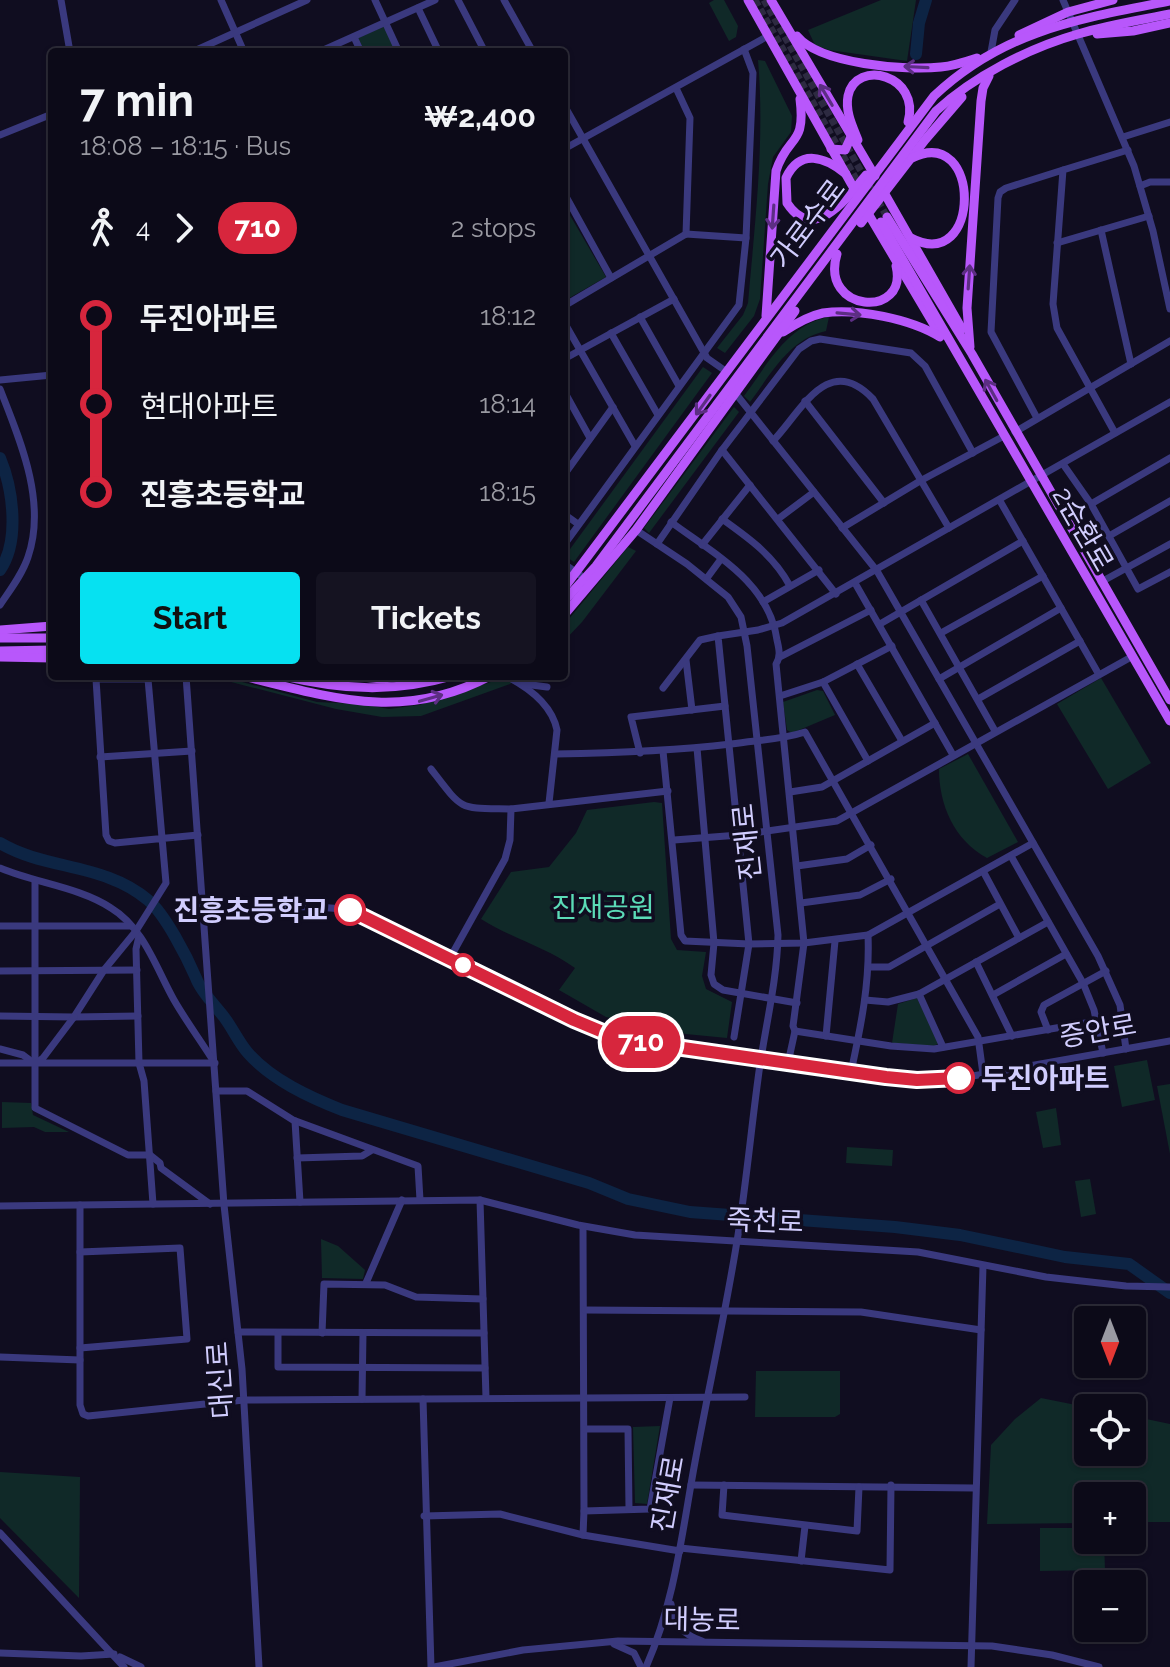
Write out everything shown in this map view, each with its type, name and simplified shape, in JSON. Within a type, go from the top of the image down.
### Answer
[{"type":"main road","points":[[748,0],[831,149],[846,174],[856,192],[824,217],[804,216],[788,205],[784,184],[792,167],[808,159],[825,159],[846,174]]},
{"type":"main road","points":[[772,0],[800,41],[818,53],[834,58],[912,68],[939,68],[991,52]]},
{"type":"main road","name":"2순환로","points":[[772,0],[960,324],[972,354]]},
{"type":"main road","points":[[870,169],[938,85],[1025,32],[1113,0]]},
{"type":"main road","name":"가로수로","points":[[568,595],[836,224],[870,169],[934,96],[991,52],[1070,16],[1170,1]]},
{"type":"main road","name":"가로수로","points":[[612,556],[636,530],[736,394],[883,189],[930,117],[979,80],[1032,52],[1077,34],[1170,14]]},
{"type":"main road","name":"가로수로","points":[[1077,34],[1133,31],[1170,23]]},
{"type":"main road","points":[[1026,37],[1032,42],[1032,52]]},
{"type":"main road","points":[[972,354],[967,316],[981,101],[986,82],[995,71]]},
{"type":"main road","points":[[870,169],[849,114],[848,95],[854,85],[875,75],[895,81],[908,96],[908,122]]},
{"type":"main road","points":[[883,189],[956,102],[979,80]]},
{"type":"main road","points":[[765,319],[776,171],[801,130],[799,91]]},
{"type":"main road","points":[[831,149],[846,150],[851,137]]},
{"type":"main road","points":[[909,159],[928,152],[947,157],[961,174],[964,192],[961,221],[949,239],[930,243],[911,238]]},
{"type":"main road","name":"2순환로","points":[[856,192],[942,338],[960,359]]},
{"type":"main road","points":[[843,203],[836,224],[846,225],[846,232]]},
{"type":"main road","name":"가로수로","points":[[568,585],[596,566],[846,232],[867,211]]},
{"type":"main road","name":"2순환로","points":[[1170,700],[1101,582],[1035,480],[1004,436],[884,220],[972,354],[1015,432],[1035,480],[1170,721]]},
{"type":"main road","points":[[837,254],[835,273],[841,289],[853,300],[871,303],[886,297],[898,284],[897,270],[888,248]]},
{"type":"main road","points":[[777,336],[808,318],[822,313],[841,312],[913,322],[942,338]]},
{"type":"main road","points":[[596,566],[612,556]]},
{"type":"main road","points":[[568,609],[612,556]]},
{"type":"main road","points":[[568,605],[581,576]]},
{"type":"main road","points":[[3,629],[48,626]]},
{"type":"main road","points":[[0,638],[48,638]]},
{"type":"main road","points":[[0,651],[48,650]]},
{"type":"main road","points":[[0,657],[48,658]]},
{"type":"main road","points":[[262,680],[369,703],[398,704],[461,689],[481,680]]},
{"type":"main road","points":[[302,680],[369,703]]},
{"type":"main road","points":[[302,680],[384,689],[436,680]]},
{"type":"street","points":[[61,0],[69,48]]},
{"type":"street","points":[[221,0],[242,48]]},
{"type":"street","points":[[201,48],[307,0]]},
{"type":"street","points":[[375,0],[397,48]]},
{"type":"street","points":[[331,48],[435,0]]},
{"type":"street","points":[[458,0],[483,48]]},
{"type":"street","points":[[504,0],[531,48]]},
{"type":"street","points":[[991,52],[995,30],[1015,0]]},
{"type":"street","points":[[1063,0],[1128,150],[1149,216],[1170,309]]},
{"type":"street","points":[[418,8],[437,48]]},
{"type":"street","points":[[568,147],[768,36]]},
{"type":"street","points":[[354,37],[359,48]]},
{"type":"street","points":[[568,539],[739,305],[746,238],[753,73],[744,49]]},
{"type":"street","points":[[676,88],[690,118],[686,234]]},
{"type":"street","points":[[568,112],[707,358],[727,372]]},
{"type":"street","points":[[0,135],[48,116]]},
{"type":"street","points":[[1123,137],[1170,122]]},
{"type":"street","points":[[1037,418],[991,332],[1000,192],[1128,150]]},
{"type":"street","points":[[1063,170],[1053,304],[1057,328],[1115,433]]},
{"type":"street","points":[[1140,186],[1150,182],[1170,182]]},
{"type":"street","points":[[568,200],[611,278]]},
{"type":"street","points":[[1057,243],[1149,216]]},
{"type":"street","points":[[1101,230],[1131,364]]},
{"type":"street","points":[[568,304],[686,234],[746,238]]},
{"type":"street","points":[[568,357],[674,299]]},
{"type":"street","points":[[640,317],[679,386]]},
{"type":"street","points":[[568,329],[635,446]]},
{"type":"street","points":[[611,333],[658,415]]},
{"type":"street","points":[[657,544],[750,412],[799,349],[811,341],[820,339],[911,353],[925,366],[973,453]]},
{"type":"street","points":[[1015,432],[1170,341]]},
{"type":"street","points":[[0,380],[48,375]]},
{"type":"street","points":[[773,441],[817,388],[845,382],[865,390],[949,528]]},
{"type":"street","points":[[0,389],[19,438],[32,489],[35,519],[28,556],[0,605]]},
{"type":"street","points":[[736,394],[877,571],[1106,971],[1120,1005],[1126,1049]]},
{"type":"street","points":[[568,399],[590,438]]},
{"type":"street","points":[[805,401],[884,503]]},
{"type":"street","points":[[663,688],[700,640],[775,626],[877,571],[1170,402]]},
{"type":"street","points":[[568,469],[613,407]]},
{"type":"street","points":[[568,413],[574,410]]},
{"type":"street","points":[[842,528],[1004,436]]},
{"type":"street","points":[[722,450],[836,594]]},
{"type":"street","points":[[1091,504],[1170,458]]},
{"type":"street","points":[[1063,464],[1091,504],[1138,589],[1170,572]]},
{"type":"street","points":[[702,545],[750,485]]},
{"type":"street","points":[[778,519],[814,492]]},
{"type":"street","points":[[1000,501],[1098,673]]},
{"type":"street","points":[[1109,536],[1170,501]]},
{"type":"street","points":[[568,517],[578,524]]},
{"type":"street","points":[[722,519],[758,544],[780,566],[790,586]]},
{"type":"street","points":[[671,522],[742,574],[763,602],[775,626],[780,657]]},
{"type":"street","name":"진재로","points":[[636,530],[707,578],[736,607],[745,632],[778,943],[739,1231],[680,1550],[657,1642],[643,1667]]},
{"type":"street","points":[[880,624],[1023,541]]},
{"type":"street","points":[[1101,582],[1170,544]]},
{"type":"street","points":[[707,578],[721,559]]},
{"type":"street","points":[[568,567],[581,576]]},
{"type":"street","points":[[763,602],[819,570]]},
{"type":"street","points":[[941,633],[1043,576]]},
{"type":"street","points":[[855,583],[953,755]]},
{"type":"street","points":[[921,600],[995,731]]},
{"type":"street","points":[[939,679],[1061,608]]},
{"type":"street","points":[[788,1063],[795,1031],[804,943],[776,664],[780,657],[871,610]]},
{"type":"street","points":[[718,636],[749,944],[734,1037]]},
{"type":"street","points":[[978,699],[1080,641]]},
{"type":"street","points":[[780,696],[823,682],[892,646]]},
{"type":"street","points":[[674,840],[739,835],[837,821],[1133,656]]},
{"type":"street","points":[[686,659],[692,710]]},
{"type":"street","points":[[857,664],[902,741]]},
{"type":"street","points":[[96,680],[109,841],[198,835]]},
{"type":"street","points":[[35,1064],[74,1017],[166,883],[148,680]]},
{"type":"street","points":[[186,680],[205,914]]},
{"type":"street","points":[[514,680],[549,708],[555,719],[557,730],[549,803]]},
{"type":"street","points":[[823,682],[868,761]]},
{"type":"street","points":[[521,684],[547,687]]},
{"type":"street","points":[[640,753],[631,717],[725,706]]},
{"type":"street","points":[[790,792],[822,787],[935,723]]},
{"type":"street","points":[[555,754],[663,751],[784,738],[805,732],[946,978],[979,1043],[983,1074]]},
{"type":"street","points":[[697,748],[714,943],[711,975],[714,984],[723,990],[797,1003]]},
{"type":"street","points":[[100,757],[192,751]]},
{"type":"street","points":[[663,751],[681,935],[685,941],[804,943],[868,935],[1033,843]]},
{"type":"street","points":[[431,769],[458,804],[470,808],[511,809],[668,791]]},
{"type":"street","points":[[450,958],[505,859],[510,840],[511,809]]},
{"type":"street","points":[[797,866],[847,859],[871,845]]},
{"type":"street","points":[[1011,856],[1083,983],[1097,1021],[1103,1053]]},
{"type":"street","points":[[0,868],[97,900],[136,929],[187,1022],[215,1060]]},
{"type":"street","points":[[983,871],[1019,938]]},
{"type":"street","points":[[801,903],[860,895],[891,879]]},
{"type":"street","points":[[35,881],[35,1108],[128,1155],[150,1155],[160,1163],[161,1168],[211,1205]]},
{"type":"street","points":[[869,967],[889,967],[1000,904]]},
{"type":"street","name":"증안로","points":[[205,914],[319,906],[346,909],[610,1035],[851,1072],[927,1080],[983,1074],[1170,1041]]},
{"type":"street","name":"대신로","points":[[205,914],[224,1205],[244,1400],[259,1667]]},
{"type":"street","points":[[865,1000],[888,1002],[919,994],[1048,922]]},
{"type":"street","points":[[0,926],[136,929]]},
{"type":"street","points":[[136,929],[139,1063],[144,1081],[153,1204]]},
{"type":"street","points":[[851,1072],[867,987],[868,935]]},
{"type":"street","points":[[826,1036],[833,990],[835,941]]},
{"type":"street","points":[[993,995],[1066,954]]},
{"type":"street","points":[[976,962],[1012,1036]]},
{"type":"street","points":[[0,971],[137,970]]},
{"type":"street","points":[[1048,1030],[1041,1012],[1044,1005],[1106,971]]},
{"type":"street","points":[[919,994],[943,1047]]},
{"type":"street","points":[[0,1016],[138,1016]]},
{"type":"street","points":[[795,1031],[891,1046],[934,1049],[1097,1021]]},
{"type":"street","points":[[0,1049],[23,1055],[35,1064]]},
{"type":"street","points":[[0,1063],[215,1060]]},
{"type":"street","points":[[216,1091],[247,1091],[295,1121],[418,1166],[420,1200]]},
{"type":"street","points":[[295,1121],[300,1202]]},
{"type":"street","points":[[297,1158],[362,1156],[372,1150]]},
{"type":"street","points":[[366,1283],[402,1200]]},
{"type":"street","points":[[480,1200],[486,1398]]},
{"type":"street","name":"죽천로","points":[[0,1206],[480,1200],[583,1227],[635,1235],[906,1251],[1046,1277],[1126,1286],[1170,1287]]},
{"type":"street","points":[[80,1205],[80,1405],[83,1414],[108,1415],[244,1400],[745,1397]]},
{"type":"street","points":[[583,1227],[583,1535]]},
{"type":"street","points":[[80,1252],[180,1248],[187,1339],[80,1348]]},
{"type":"street","points":[[971,1667],[983,1266]]},
{"type":"street","points":[[322,1333],[324,1284],[366,1283],[385,1285],[416,1297],[483,1299]]},
{"type":"street","points":[[585,1310],[861,1312],[981,1330]]},
{"type":"street","points":[[238,1332],[484,1333]]},
{"type":"street","points":[[278,1333],[278,1367],[485,1368]]},
{"type":"street","points":[[362,1399],[363,1333]]},
{"type":"street","points":[[0,1357],[80,1360]]},
{"type":"street","points":[[584,1511],[650,1509],[670,1398]]},
{"type":"street","name":"대농로","points":[[423,1399],[424,1516],[432,1667],[523,1650],[608,1642],[992,1646],[1052,1655],[1099,1667]]},
{"type":"street","points":[[585,1429],[628,1429],[629,1509]]},
{"type":"street","points":[[691,1485],[974,1488]]},
{"type":"street","points":[[724,1485],[722,1515],[857,1531],[859,1487]]},
{"type":"street","points":[[424,1516],[500,1514],[583,1535],[680,1550],[890,1570],[891,1485]]},
{"type":"street","points":[[801,1561],[805,1526]]},
{"type":"street","points":[[0,1533],[124,1667]]},
{"type":"street","points":[[670,1599],[673,1616],[682,1631],[708,1642]]},
{"type":"street","points":[[608,1642],[634,1653],[643,1667]]},
{"type":"street","points":[[0,1653],[114,1654],[141,1667]]},
{"type":"green space","points":[[724,0],[738,26],[736,37],[729,41],[709,3]]},
{"type":"green space","points":[[881,0],[916,0],[907,61],[829,50],[815,45],[808,30]]},
{"type":"green space","points":[[385,26],[394,48],[363,48],[358,38]]},
{"type":"green space","points":[[758,60],[765,61],[792,116],[791,132],[773,157],[768,184],[760,299],[754,316],[725,353],[717,348],[743,315],[748,303],[760,151]]},
{"type":"green space","points":[[568,212],[606,277],[568,299]]},
{"type":"green space","points":[[829,317],[826,331],[813,335],[791,350],[750,402],[744,396],[790,337],[815,321]]},
{"type":"green space","points":[[703,367],[712,373],[574,562],[568,558],[568,552]]},
{"type":"green space","points":[[734,407],[739,412],[649,533],[644,528]]},
{"type":"green space","points":[[628,547],[636,551],[568,637],[568,620]]},
{"type":"green space","points":[[1101,678],[1151,763],[1108,789],[1057,704]]},
{"type":"green space","points":[[224,680],[235,680],[317,702],[389,709],[419,705],[497,680],[516,680],[421,716],[382,717],[336,709]]},
{"type":"green space","points":[[817,690],[823,691],[835,715],[792,733],[787,730],[783,702]]},
{"type":"green space","points":[[968,754],[1018,842],[987,858],[957,831],[942,796],[939,769]]},
{"type":"green space","name":"진재공원","points":[[662,803],[671,939],[677,950],[706,952],[702,976],[706,989],[732,1002],[727,1038],[686,1034],[606,1017],[559,990],[575,968],[481,919],[511,872],[549,867],[576,833],[587,810]]},
{"type":"green space","points":[[917,998],[939,1043],[934,1046],[892,1043],[898,1004]]},
{"type":"green space","points":[[1147,1060],[1155,1100],[1122,1107],[1114,1066]]},
{"type":"green space","points":[[1170,1084],[1170,1154],[1157,1086]]},
{"type":"green space","points":[[2,1102],[31,1103],[33,1115],[69,1132],[45,1132],[34,1127],[2,1128]]},
{"type":"green space","points":[[1056,1108],[1061,1145],[1043,1148],[1036,1112]]},
{"type":"green space","points":[[847,1147],[893,1150],[892,1166],[846,1163]]},
{"type":"green space","points":[[1090,1179],[1096,1214],[1081,1217],[1075,1181]]},
{"type":"green space","points":[[321,1239],[338,1246],[365,1270],[363,1279],[322,1278]]},
{"type":"green space","points":[[756,1371],[840,1371],[840,1414],[835,1417],[755,1417]]},
{"type":"green space","points":[[1041,1398],[1074,1405],[1074,1466],[1146,1466],[1146,1419],[1170,1424],[1170,1522],[1146,1522],[1146,1482],[1074,1482],[1074,1523],[987,1524],[991,1445],[1015,1419]]},
{"type":"green space","points":[[660,1426],[647,1504],[635,1503],[633,1427]]},
{"type":"green space","points":[[0,1472],[80,1477],[79,1598],[0,1518]]},
{"type":"green space","points":[[1040,1528],[1074,1528],[1074,1554],[1104,1554],[1105,1570],[1040,1571]]},
{"type":"waterway","points":[[916,54],[919,23],[926,0]]},
{"type":"waterway","points":[[0,458],[8,484],[12,515],[10,545],[0,570]]},
{"type":"waterway","points":[[0,843],[36,858],[113,879],[148,900],[175,936],[201,988],[248,1053],[280,1079],[342,1110],[589,1183],[628,1199],[690,1212],[895,1227],[960,1235],[1065,1257],[1129,1264],[1170,1293]]},
{"type":"tunnel","points":[[755,0],[860,186]]},
{"type":"tunnel","points":[[764,0],[887,217]]},
{"type":"bus line","name":"710","points":[[350,910],[610,1035],[886,1077],[917,1080],[959,1078]]},
{"type":"place","name":"진흥초등학교","points":[[350,910]]},
{"type":"place","name":"두진아파트","points":[[959,1078]]}]
